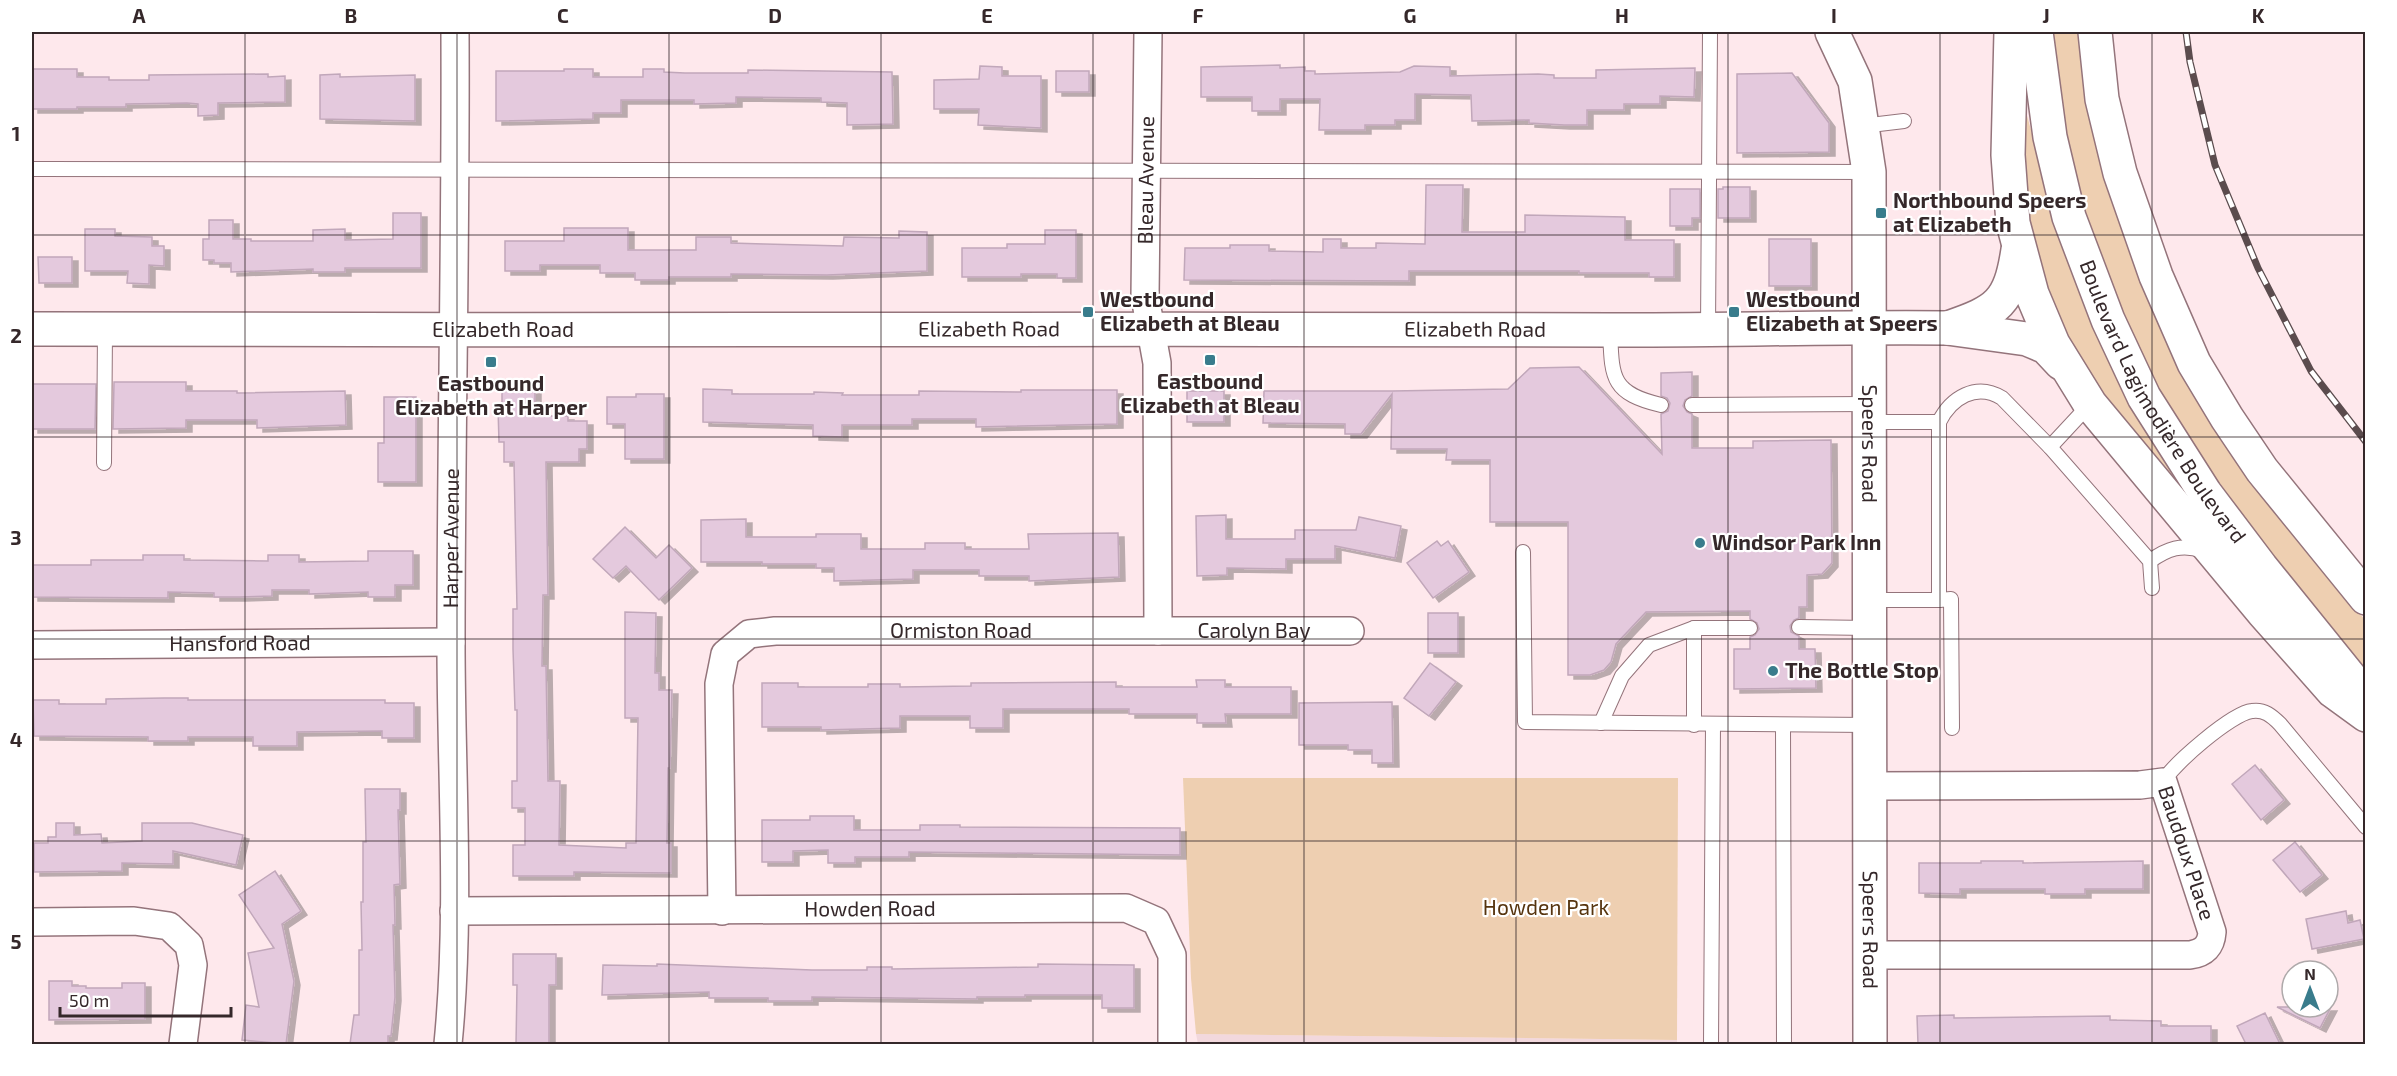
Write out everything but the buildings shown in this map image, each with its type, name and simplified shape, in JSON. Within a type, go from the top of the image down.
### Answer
[{"type":"street","name":"Harper Avenue","points":[[448,1044],[453,996],[454,911],[451,642],[455,331],[455,32]]},
{"type":"street","name":"Bleau Avenue","points":[[1148,32],[1145,297],[1149,328]]},
{"type":"street","name":"Speers Road","points":[[1832,32],[1855,81],[1869,172],[1870,1044]]},
{"type":"street","points":[[2011,32],[2008,155],[2010,198],[2018,250],[2043,324],[2090,404],[2219,560],[2333,691],[2366,715]]},
{"type":"street","name":"Boulevard Lagimodière Boulevard","points":[[2036,32],[2050,137],[2069,217],[2108,320],[2144,397],[2205,493],[2261,567],[2366,696]]},
{"type":"street","name":"Boulevard Lagimodière Boulevard","points":[[2095,32],[2102,99],[2120,173],[2156,276],[2194,363],[2262,470],[2366,598]]},
{"type":"street","points":[[1947,328],[1973,319],[2003,300],[2015,274],[2018,250]]},
{"type":"street","points":[[1149,328],[1157,363],[1158,631]]},
{"type":"street","points":[[1947,328],[2027,339],[2046,347],[2067,368]]},
{"type":"street","name":"Elizabeth Road","points":[[32,329],[455,331],[1947,328]]},
{"type":"street","name":"Ormiston Road","points":[[722,911],[719,684],[725,654],[749,634],[775,631],[1158,631]]},
{"type":"street","name":"Carolyn Bay","points":[[1158,631],[1350,631]]},
{"type":"street","name":"Hansford Road","points":[[32,645],[451,642]]},
{"type":"street","name":"Baudoux Place","points":[[1870,786],[2128,785],[2163,782],[2212,932],[2209,945],[2204,951],[2190,955],[1871,955]]},
{"type":"street","name":"Howden Road","points":[[454,911],[1126,908],[1156,921],[1172,954],[1173,1044]]},
{"type":"street","points":[[32,922],[134,921],[169,926],[189,945],[193,965],[183,1044]]},
{"type":"lane","points":[[1708,330],[1710,32]]},
{"type":"lane","points":[[1862,126],[1904,121]]},
{"type":"lane","points":[[32,170],[1869,172]]},
{"type":"lane","points":[[104,463],[105,330]]},
{"type":"lane","points":[[1610,330],[1613,376],[1623,388],[1639,400],[1661,405]]},
{"type":"lane","points":[[1939,600],[1939,422],[1945,410],[1966,393],[1976,391],[1995,393],[2014,409],[2050,447],[2150,561],[2152,588]]},
{"type":"lane","points":[[2050,447],[2090,404]]},
{"type":"lane","points":[[1692,405],[1869,413],[1939,422]]},
{"type":"lane","points":[[2150,561],[2173,548],[2184,546],[2195,548],[2219,560]]},
{"type":"lane","points":[[1523,552],[1525,722],[1870,725]]},
{"type":"lane","points":[[1799,627],[1951,599],[1952,728]]},
{"type":"lane","points":[[1601,723],[1622,676],[1649,645],[1694,628],[1750,628]]},
{"type":"lane","points":[[1694,628],[1694,725]]},
{"type":"lane","points":[[2163,782],[2175,765],[2235,717],[2253,711],[2263,711],[2273,716],[2366,827]]},
{"type":"lane","points":[[1711,1044],[1713,725]]},
{"type":"lane","points":[[1783,725],[1784,1044]]},
{"type":"shaded area","points":[[1196,1034],[1677,1040],[1677,1044],[1198,1044]]},
{"type":"green space","points":[[2045,32],[2079,32],[2084,69],[2101,149],[2309,552],[2365,620],[2365,672],[2272,557],[2219,486],[2185,435],[2155,381],[2117,298],[2079,198],[2071,169]]},
{"type":"green space","points":[[2026,112],[2038,155],[2229,549],[2114,418],[2055,322],[2023,208],[2023,113]]},
{"type":"green space","name":"Howden Park","points":[[1183,778],[1678,778],[1677,1040],[1196,1034],[1191,978]]},
{"type":"railway","points":[[2186,32],[2190,62],[2215,165],[2258,268],[2311,371],[2366,442]]},
{"type":"place","name":"Northbound Speers at Elizabeth","points":[[1881,213]]},
{"type":"place","name":"Westbound Elizabeth at Bleau","points":[[1088,312]]},
{"type":"place","name":"Westbound Elizabeth at Speers","points":[[1734,312]]},
{"type":"place","name":"Eastbound Elizabeth at Bleau","points":[[1210,360]]},
{"type":"place","name":"Eastbound Elizabeth at Harper","points":[[491,362]]},
{"type":"place","name":"Windsor Park Inn","points":[[1700,543]]},
{"type":"place","name":"The Bottle Stop","points":[[1773,671]]}]
